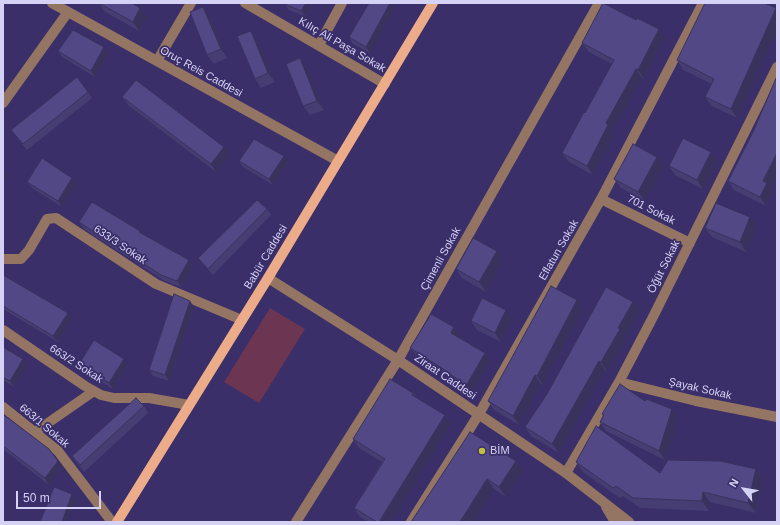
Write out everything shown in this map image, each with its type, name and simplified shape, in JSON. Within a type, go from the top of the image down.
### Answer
[{"type":"main road","name":"Babür Caddesi","points":[[117,522],[268,278],[432,3]]},
{"type":"street","name":"Oruç Reis Caddesi","points":[[52,3],[338,161]]},
{"type":"street","points":[[157,61],[191,3]]},
{"type":"street","name":"Kılıç Ali Paşa Sokak","points":[[244,3],[257,6],[385,84]]},
{"type":"street","points":[[319,45],[342,3]]},
{"type":"street","name":"Çimenli Sokak","points":[[296,522],[398,360],[599,3]]},
{"type":"street","name":"Eflatun Sokak","points":[[410,522],[479,414],[601,199],[703,3]]},
{"type":"street","points":[[3,103],[68,12]]},
{"type":"street","name":"Öğüt Sokak","points":[[566,473],[619,382],[777,67]]},
{"type":"street","name":"701 Sokak","points":[[601,199],[690,243]]},
{"type":"street","name":"633/3 Sokak","points":[[3,259],[21,259],[29,250],[47,219],[56,218],[156,284],[242,320]]},
{"type":"street","name":"Ziraat Caddesi","points":[[268,278],[398,360],[479,414],[566,473],[629,522]]},
{"type":"street","name":"663/2 Sokak","points":[[3,330],[94,391],[114,398],[149,398],[189,405]]},
{"type":"street","name":"Şayak Sokak","points":[[619,382],[696,401],[777,417]]},
{"type":"street","points":[[35,432],[94,391]]},
{"type":"street","name":"663/1 Sokak","points":[[3,407],[58,451],[112,522]]},
{"type":"street","name":"Ziraat Caddesi","points":[[604,504],[615,522]]},
{"type":"shaded area","points":[[270,308],[305,329],[259,403],[224,382]]},
{"type":"building","points":[[99,3],[132,3],[140,8],[133,22]]},
{"type":"building","points":[[285,3],[306,3],[301,11]]},
{"type":"building","points":[[369,3],[390,3],[366,47],[349,37]]},
{"type":"building","points":[[603,3],[636,20],[637,18],[659,29],[638,70],[636,69],[606,123],[608,125],[587,166],[562,153],[614,60],[582,43]]},
{"type":"building","points":[[705,3],[764,3],[776,8],[731,109],[705,97],[714,79],[677,60]]},
{"type":"building","points":[[203,7],[221,49],[207,55],[190,12]]},
{"type":"building","points":[[73,30],[104,47],[91,71],[58,51]]},
{"type":"building","points":[[251,31],[268,73],[255,79],[237,36]]},
{"type":"building","points":[[300,58],[317,101],[303,106],[286,64]]},
{"type":"building","points":[[777,76],[777,153],[763,181],[767,183],[760,197],[728,181],[753,132]]},
{"type":"building","points":[[77,77],[88,92],[23,144],[11,130]]},
{"type":"building","points":[[136,80],[224,147],[211,164],[122,97]]},
{"type":"building","points":[[683,138],[711,152],[697,180],[669,166]]},
{"type":"building","points":[[254,139],[284,156],[269,179],[239,161]]},
{"type":"building","points":[[633,144],[657,157],[638,192],[614,179]]},
{"type":"building","points":[[42,158],[72,178],[58,201],[27,182]]},
{"type":"building","points":[[257,200],[267,209],[208,269],[198,258]]},
{"type":"building","points":[[92,202],[140,231],[139,232],[189,260],[177,281],[161,275],[79,222]]},
{"type":"building","points":[[716,203],[750,217],[740,242],[705,228]]},
{"type":"building","points":[[473,238],[497,251],[479,282],[456,269]]},
{"type":"building","points":[[3,275],[68,313],[53,336],[3,306]]},
{"type":"building","points":[[551,286],[577,300],[537,376],[535,375],[513,416],[488,401]]},
{"type":"building","points":[[606,287],[633,302],[618,328],[620,329],[601,362],[599,361],[552,444],[525,427],[547,394]]},
{"type":"building","points":[[174,294],[190,301],[165,375],[149,370]]},
{"type":"building","points":[[482,298],[506,310],[495,333],[471,321]]},
{"type":"building","points":[[431,314],[454,327],[451,333],[485,353],[466,386],[445,370],[410,348]]},
{"type":"building","points":[[94,340],[124,359],[109,383],[79,364]]},
{"type":"building","points":[[3,347],[23,359],[10,381],[3,377]]},
{"type":"building","points":[[390,379],[413,393],[412,395],[445,415],[379,522],[377,522],[354,508],[385,459],[353,439]]},
{"type":"building","points":[[620,384],[645,401],[646,399],[672,409],[659,451],[600,422],[604,415],[602,414]]},
{"type":"building","points":[[136,398],[144,406],[80,465],[72,456]]},
{"type":"building","points":[[3,414],[49,449],[58,461],[45,478],[3,446]]},
{"type":"building","points":[[596,426],[660,473],[668,460],[720,461],[756,469],[748,503],[703,492],[702,501],[633,498],[616,486],[613,488],[576,462]]},
{"type":"building","points":[[470,432],[516,461],[499,487],[487,479],[460,522],[411,522]]},
{"type":"building","points":[[54,487],[72,494],[62,522],[40,522]]},
{"type":"place","name":"BİM","points":[[482,451]]}]
